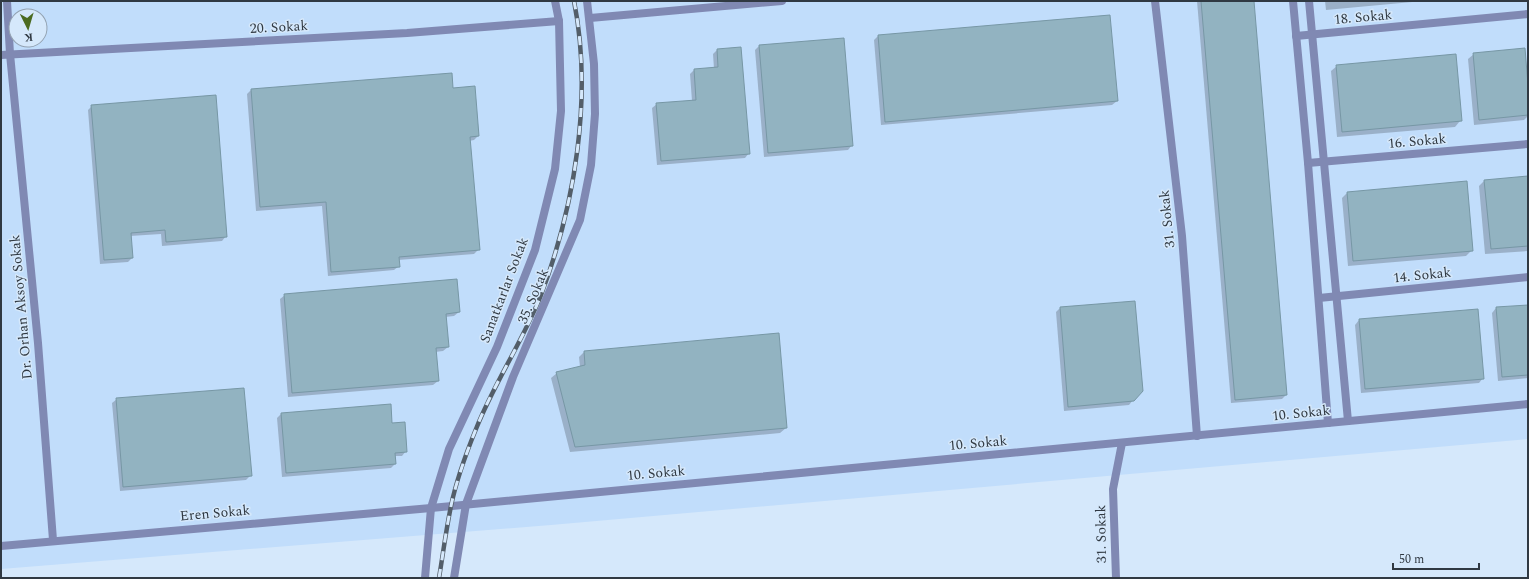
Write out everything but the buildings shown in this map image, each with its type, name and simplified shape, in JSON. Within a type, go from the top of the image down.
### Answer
[{"type":"street","name":"Dr. Orhan Aksoy Sokak","points":[[7,1],[10,54],[38,343],[53,540]]},
{"type":"street","name":"Sanatkarlar Sokak","points":[[425,578],[431,508],[449,449],[497,347],[535,250],[555,169],[562,111],[558,21],[555,1]]},
{"type":"street","name":"35. Sokak","points":[[454,578],[466,504],[513,378],[580,220],[591,165],[595,114],[590,18],[587,1]]},
{"type":"street","points":[[694,9],[699,1]]},
{"type":"street","points":[[590,18],[782,1]]},
{"type":"street","name":"31. Sokak","points":[[1155,1],[1182,236],[1197,436]]},
{"type":"street","points":[[1293,1],[1308,163],[1328,423]]},
{"type":"street","points":[[1309,1],[1348,421]]},
{"type":"street","name":"18. Sokak","points":[[1296,36],[1528,14]]},
{"type":"street","name":"20. Sokak","points":[[1,55],[400,33],[558,21]]},
{"type":"street","name":"16. Sokak","points":[[1308,163],[1528,144]]},
{"type":"street","name":"14. Sokak","points":[[1319,298],[1528,278]]},
{"type":"street","name":"10. Sokak","points":[[431,508],[1528,404]]},
{"type":"street","name":"31. Sokak","points":[[1116,578],[1113,489],[1122,442]]},
{"type":"street","name":"Eren Sokak","points":[[1,546],[53,540],[431,508]]},
{"type":"shaded area","points":[[1,1],[1528,1],[1528,439],[551,525],[1,569]]},
{"type":"railway","points":[[439,578],[451,506],[465,457],[491,395],[534,312],[553,260],[563,224],[577,150],[581,112],[582,74],[574,1]]}]
